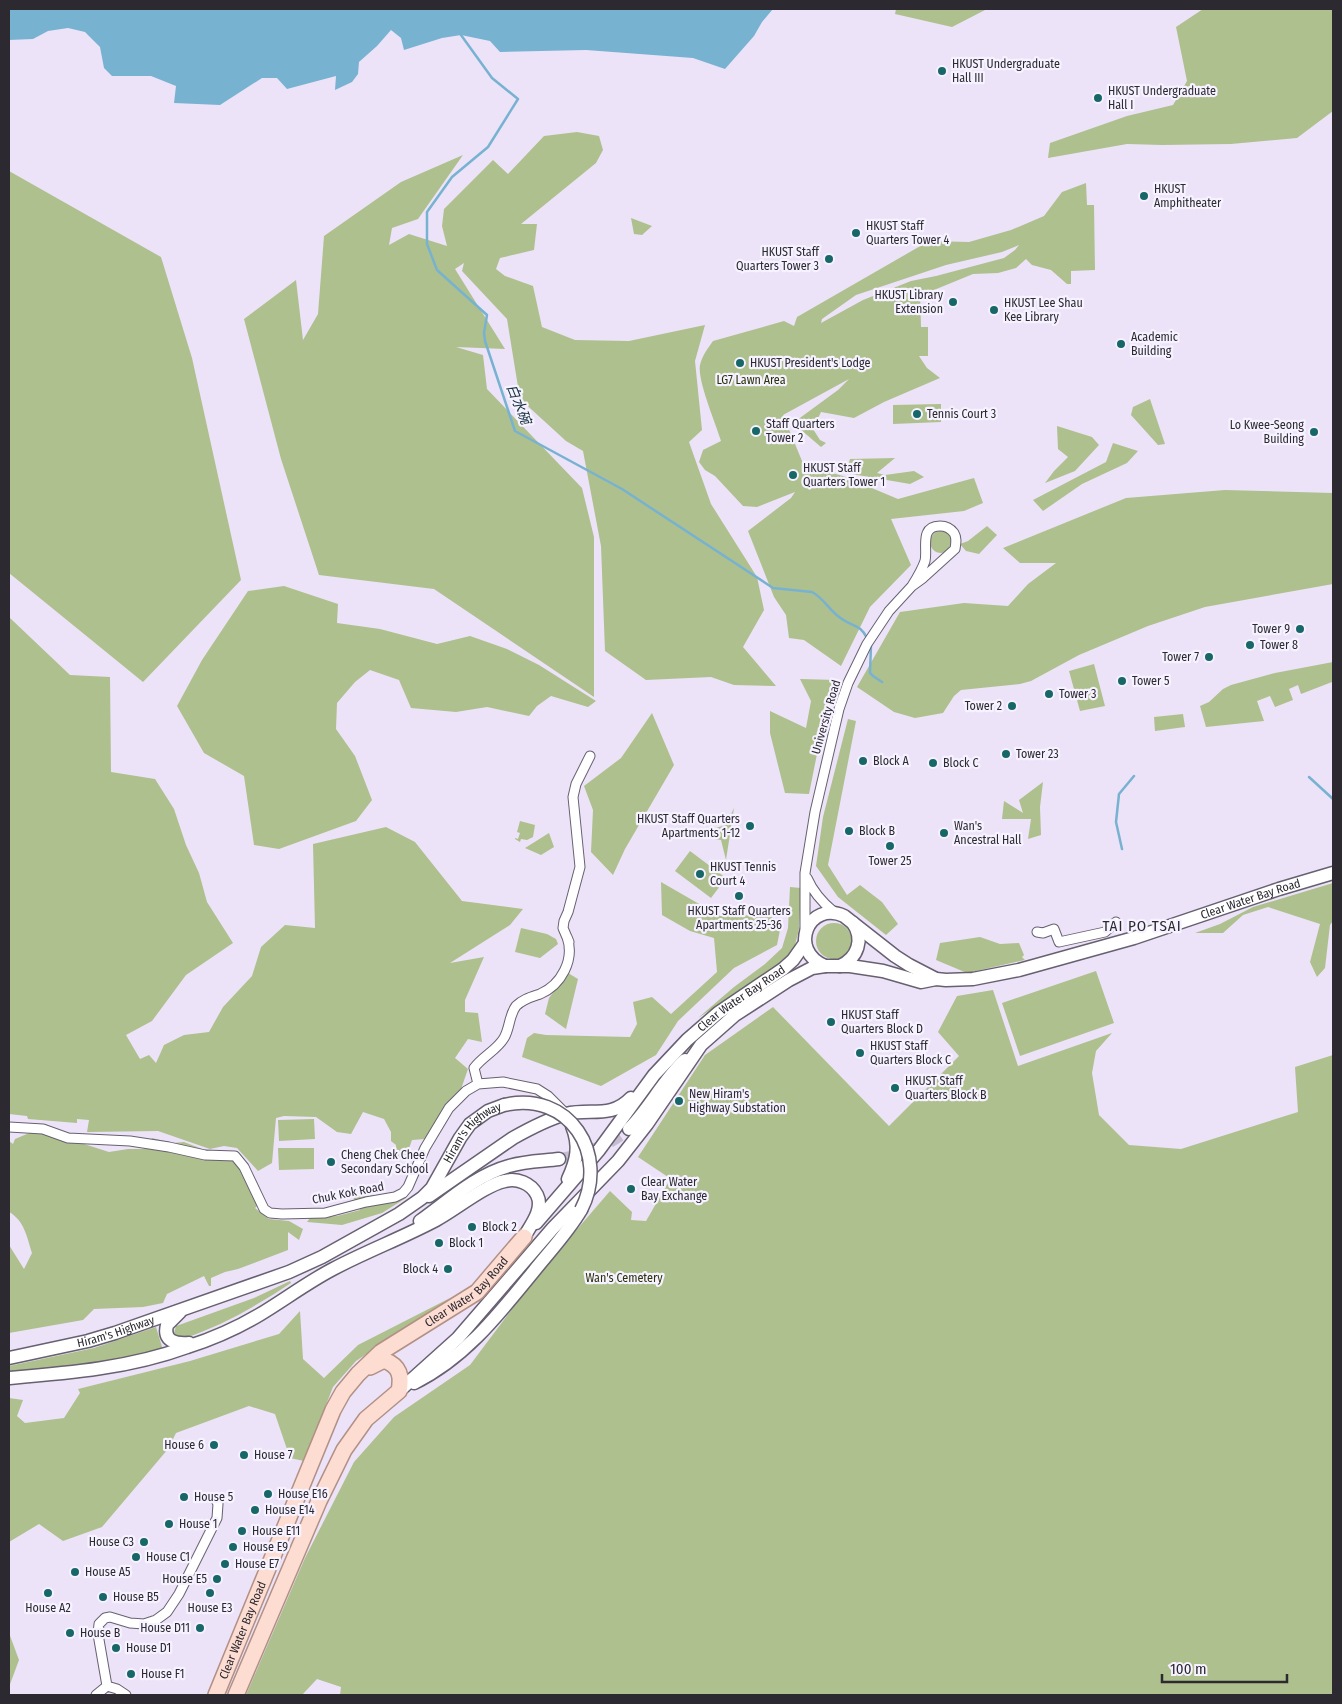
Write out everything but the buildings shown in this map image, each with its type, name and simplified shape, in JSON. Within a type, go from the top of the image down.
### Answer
[{"type":"main road","name":"Clear Water Bay Road","points":[[236,1695],[315,1510],[344,1450],[366,1419],[458,1338],[553,1228],[618,1161],[647,1124],[702,1045],[735,1015],[812,968],[850,966],[883,971],[921,982],[936,979],[972,979],[1019,970],[1134,938],[1279,889],[1333,873]]},
{"type":"main road","name":"Clear Water Bay Road","points":[[216,1695],[333,1410],[343,1392],[358,1374],[381,1352],[477,1292],[599,1150],[654,1075],[703,1026],[718,1012],[783,969],[793,960],[805,939],[808,927],[819,916],[834,912],[849,918],[908,965],[936,979]]},
{"type":"main road","points":[[840,966],[853,957],[858,946],[858,931],[849,918]]},
{"type":"main road","points":[[805,939],[810,956],[817,963],[825,966]]},
{"type":"main road","points":[[629,1129],[646,1110],[679,1066],[702,1045]]},
{"type":"main road","points":[[399,1214],[441,1189],[512,1138],[566,1114],[616,1110],[628,1102],[654,1075]]},
{"type":"main road","name":"Hiram's Highway","points":[[9,1358],[88,1341],[115,1333],[289,1272],[322,1257],[399,1214],[422,1198],[432,1188],[470,1124],[488,1111],[504,1105],[526,1102],[548,1107],[567,1119],[584,1141],[591,1164],[590,1186],[581,1210],[561,1238],[498,1314],[467,1347],[434,1373],[399,1390]]},
{"type":"main road","points":[[560,1194],[576,1162],[575,1134],[566,1114]]},
{"type":"main road","points":[[364,1254],[419,1221],[489,1174],[522,1163],[559,1159]]},
{"type":"main road","points":[[9,1378],[88,1370],[125,1364],[186,1348],[258,1316],[322,1275],[411,1233],[493,1185],[508,1180],[526,1184],[533,1190],[539,1200],[536,1216],[524,1237]]},
{"type":"main road","points":[[185,1308],[167,1324],[166,1330],[169,1340],[174,1343],[186,1343],[211,1338]]},
{"type":"main road","points":[[358,1374],[384,1360],[391,1362],[400,1372],[399,1390]]},
{"type":"street","name":"University Road","points":[[805,939],[806,873],[814,812],[839,709],[848,683],[873,633],[889,610],[912,586],[952,553],[956,543],[954,533],[946,527],[936,526],[927,533],[925,544],[926,556],[912,586]]},
{"type":"street","points":[[925,544],[930,554],[936,557],[947,556]]},
{"type":"street","points":[[566,1114],[548,1096],[537,1089],[503,1082],[478,1084],[474,1068],[504,1039],[514,1009],[520,1002],[541,993],[560,979],[569,956],[569,942],[563,928],[580,867],[573,796],[576,784],[590,756]]},
{"type":"street","points":[[806,873],[811,888],[824,904],[834,912]]},
{"type":"street","points":[[1036,932],[1044,933],[1054,929],[1059,942],[1105,932],[1116,922]]},
{"type":"street","name":"Chuk Kok Road","points":[[9,1127],[43,1129],[68,1138],[130,1141],[205,1155],[235,1156],[244,1167],[264,1209],[270,1213],[325,1213],[394,1197],[403,1193],[408,1187],[425,1148],[445,1114],[458,1099],[478,1084]]},
{"type":"street","points":[[106,1686],[98,1634],[99,1624],[110,1617],[130,1623],[144,1624],[156,1620],[167,1612],[179,1594],[216,1518],[218,1504],[215,1498]]},
{"type":"street","points":[[96,1695],[106,1686]]},
{"type":"street","points":[[106,1686],[117,1689],[126,1695]]},
{"type":"green space","points":[[896,9],[987,9],[952,27],[895,14]]},
{"type":"green space","points":[[1203,9],[1333,9],[1333,111],[1297,138],[1231,144],[1127,144],[1048,158],[1050,143],[1127,116],[1173,105],[1187,81],[1176,27]]},
{"type":"green space","points":[[577,132],[599,136],[603,150],[596,163],[521,224],[537,224],[534,250],[500,258],[496,269],[505,276],[533,286],[542,327],[575,340],[629,341],[705,325],[695,361],[702,430],[689,442],[711,504],[757,577],[764,610],[743,647],[776,686],[734,685],[711,677],[646,680],[605,651],[601,546],[583,451],[566,441],[520,399],[507,319],[462,271],[464,263],[455,269],[505,349],[456,347],[483,355],[487,389],[582,488],[594,537],[594,697],[434,589],[319,575],[281,459],[244,319],[296,280],[303,340],[318,314],[324,236],[401,182],[463,155],[418,219],[392,228],[389,245],[409,234],[447,246],[442,226],[444,209],[493,160],[508,174],[544,136]]},
{"type":"green space","points":[[9,171],[161,257],[192,358],[241,580],[143,682],[9,573]]},
{"type":"green space","name":"LG7 Lawn Area","points":[[1086,183],[1087,205],[1094,205],[1095,270],[1071,271],[1071,284],[1067,284],[1051,270],[1032,265],[1026,259],[1016,268],[998,273],[973,274],[934,290],[920,291],[921,327],[928,327],[928,356],[919,356],[927,368],[940,378],[884,402],[854,418],[821,412],[813,429],[820,440],[826,443],[821,447],[793,423],[838,390],[849,379],[783,415],[807,473],[811,467],[843,476],[898,499],[974,478],[983,503],[964,511],[891,519],[911,565],[870,607],[841,666],[804,640],[789,638],[786,615],[774,597],[748,531],[791,498],[795,492],[757,507],[743,506],[699,462],[703,450],[721,441],[701,381],[700,365],[702,358],[713,341],[784,321],[794,326],[797,317],[929,241],[969,242],[1011,230],[1044,216],[1062,192]],"holes":[[[1019,245],[1004,258],[911,281],[863,300],[821,323],[822,319],[856,295],[946,265],[1002,252]]]},
{"type":"green space","points":[[631,218],[652,226],[642,235],[634,234]]},
{"type":"green space","points":[[1150,399],[1165,444],[1158,445],[1131,415],[1133,407]]},
{"type":"green space","name":"Tennis Court 3","points":[[941,404],[941,422],[893,424],[893,405]]},
{"type":"green space","points":[[1057,426],[1092,437],[1099,445],[1075,471],[1045,483],[1068,457],[1058,449]]},
{"type":"green space","points":[[1113,443],[1138,451],[1127,463],[1082,484],[1043,511],[1033,500],[1106,462]]},
{"type":"green space","points":[[895,458],[877,473],[885,475],[914,471],[924,477],[910,484],[846,473],[850,459]]},
{"type":"green space","points":[[1225,490],[1333,493],[1333,584],[1205,607],[1148,626],[1079,655],[1031,681],[1020,684],[961,690],[954,696],[943,713],[915,718],[894,712],[857,687],[900,612],[964,603],[1008,606],[1028,584],[1056,563],[1020,563],[1003,548],[1126,498]]},
{"type":"green space","points":[[987,526],[997,535],[979,554],[966,551],[960,544],[968,541]]},
{"type":"green space","points":[[941,531],[949,534],[952,542],[949,550],[941,553],[933,550],[930,542],[933,534]]},
{"type":"green space","points":[[284,586],[338,604],[337,623],[380,629],[437,644],[470,636],[507,649],[539,665],[596,701],[588,707],[551,696],[537,706],[529,716],[487,707],[456,712],[411,708],[399,680],[370,670],[355,682],[337,703],[336,729],[355,756],[372,800],[356,821],[279,849],[254,845],[244,776],[204,753],[177,706],[202,660],[248,591]]},
{"type":"green space","points":[[9,613],[10,618],[70,675],[110,677],[111,772],[155,779],[174,809],[186,845],[199,873],[207,902],[233,943],[186,975],[152,1021],[126,1035],[140,1059],[149,1055],[156,1063],[164,1045],[184,1035],[209,1032],[223,1007],[252,976],[261,947],[285,925],[315,928],[313,844],[386,827],[415,842],[462,901],[523,909],[510,925],[450,963],[484,957],[465,1000],[465,1012],[478,1013],[482,1042],[468,1039],[455,1058],[468,1069],[460,1092],[448,1104],[425,1139],[412,1140],[406,1157],[397,1158],[396,1145],[391,1141],[391,1132],[384,1119],[363,1112],[351,1134],[337,1132],[316,1117],[284,1116],[276,1118],[272,1163],[258,1171],[237,1148],[224,1146],[210,1149],[158,1131],[87,1132],[89,1120],[77,1119],[77,1123],[28,1119],[27,1116],[9,1114]]},
{"type":"green space","points":[[1333,662],[1333,683],[1301,694],[1298,685],[1289,689],[1293,700],[1275,707],[1270,696],[1257,701],[1264,721],[1206,727],[1200,706],[1209,702],[1223,689],[1275,673]]},
{"type":"green space","points":[[1094,664],[1105,706],[1080,711],[1069,671]]},
{"type":"green space","points":[[800,679],[837,680],[824,719],[809,794],[785,793],[770,733],[770,711],[806,728],[811,701]]},
{"type":"green space","points":[[652,713],[674,765],[625,849],[613,875],[591,852],[593,810],[584,786],[621,758]]},
{"type":"green space","points":[[1183,714],[1185,727],[1155,731],[1154,717]]},
{"type":"green space","points":[[848,719],[856,721],[828,865],[847,895],[860,885],[882,902],[898,924],[886,935],[838,897],[816,866],[823,817]]},
{"type":"green space","points":[[1043,782],[1040,807],[1041,835],[1028,839],[1031,819],[1002,819],[1004,801],[1023,813],[1019,800]]},
{"type":"green space","points":[[734,808],[726,860],[721,840],[709,838],[712,829],[726,825]]},
{"type":"green space","points":[[520,821],[535,825],[533,837],[527,840],[521,839],[520,842],[515,838],[518,839],[520,833],[517,832]]},
{"type":"green space","points":[[549,833],[554,847],[541,855],[525,848]]},
{"type":"green space","name":"HKUST Tennis Court 4","points":[[690,851],[726,878],[711,898],[675,871]]},
{"type":"green space","points":[[661,882],[720,916],[769,915],[781,925],[777,945],[734,968],[678,1021],[656,1055],[601,1086],[522,1057],[527,1038],[534,1033],[630,1037],[637,1024],[633,1002],[652,997],[671,1014],[717,972],[714,938],[690,931],[662,915]]},
{"type":"green space","points":[[1333,883],[1333,921],[1330,925],[1325,968],[1317,977],[1310,962],[1320,924],[1268,907],[1243,915],[1223,933],[1195,933],[1220,924],[1253,907]]},
{"type":"green space","points":[[790,887],[801,888],[799,929],[794,949],[784,962],[698,1018],[782,948],[788,928]]},
{"type":"green space","points":[[834,923],[846,929],[852,941],[846,953],[834,959],[822,953],[816,941],[822,929]]},
{"type":"green space","points":[[521,928],[547,934],[556,939],[558,944],[540,958],[515,952]]},
{"type":"green space","points":[[980,937],[1000,944],[1019,943],[1024,955],[1022,957],[1025,960],[967,973],[936,960],[940,943]]},
{"type":"green space","points":[[1096,971],[1114,1023],[1020,1056],[1002,1003]]},
{"type":"green space","points":[[568,973],[578,979],[566,1029],[545,1014],[549,998]]},
{"type":"green space","name":"Wan's Cemetery","points":[[993,990],[1018,1066],[1112,1033],[1096,1051],[1092,1073],[1099,1115],[1129,1145],[1181,1149],[1298,1112],[1295,1067],[1333,1055],[1333,1695],[340,1695],[341,1687],[317,1679],[302,1695],[246,1695],[305,1558],[354,1462],[394,1417],[470,1365],[536,1277],[610,1191],[632,1212],[631,1220],[646,1221],[668,1183],[668,1177],[638,1157],[705,1055],[773,1007],[889,1126],[959,1056],[938,1032],[957,996]]},
{"type":"green space","points":[[314,1119],[315,1139],[279,1141],[278,1120]]},
{"type":"green space","points":[[46,1126],[56,1139],[84,1144],[109,1152],[147,1149],[152,1138],[173,1143],[184,1142],[205,1150],[206,1153],[246,1164],[256,1183],[251,1195],[265,1199],[255,1208],[269,1219],[289,1221],[303,1229],[299,1240],[288,1232],[288,1250],[211,1278],[211,1286],[209,1286],[204,1276],[167,1294],[163,1303],[143,1307],[94,1309],[83,1320],[9,1333],[9,1245],[24,1269],[32,1253],[22,1224],[9,1212],[9,1141],[13,1144],[15,1139]]},
{"type":"green space","points":[[278,1148],[314,1148],[314,1169],[279,1170]]},
{"type":"green space","points":[[377,1195],[377,1203],[395,1200],[408,1195],[382,1213],[342,1225],[307,1222],[310,1218],[337,1216],[360,1210],[353,1197]]},
{"type":"green space","points":[[290,1281],[291,1283],[225,1322],[182,1339],[175,1336],[176,1326],[254,1298]]},
{"type":"green space","points":[[452,1297],[356,1361],[333,1387],[304,1461],[290,1458],[275,1414],[249,1406],[176,1433],[168,1449],[102,1527],[63,1541],[39,1524],[9,1542],[9,1398],[23,1400],[17,1416],[25,1423],[64,1418],[80,1393],[78,1389],[190,1361],[279,1334],[300,1311],[303,1359],[324,1378],[358,1345]]},
{"type":"green space","points":[[156,1327],[163,1350],[115,1362],[9,1373],[9,1366],[94,1348]]},
{"type":"green space","points":[[9,1633],[19,1660],[9,1687]]},
{"type":"water","points":[[9,9],[773,9],[762,22],[754,36],[725,69],[693,58],[586,50],[500,52],[490,41],[461,35],[442,38],[404,50],[401,38],[391,30],[359,62],[358,74],[352,82],[335,90],[336,76],[287,89],[277,78],[262,78],[220,105],[174,103],[176,86],[151,76],[112,76],[104,68],[100,47],[85,32],[68,28],[48,31],[33,39],[9,40]]},
{"type":"waterway","name":"白水碗","points":[[461,35],[492,78],[518,99],[488,147],[452,177],[427,212],[427,244],[437,270],[487,315],[484,333],[485,341],[515,431],[622,489],[773,588],[812,592],[834,613],[862,630],[867,638]]},
{"type":"waterway","name":"白水碗","points":[[871,645],[870,673],[882,682]]},
{"type":"waterway","points":[[1122,849],[1116,822],[1119,794],[1134,776]]},
{"type":"waterway","points":[[1309,777],[1333,799]]},
{"type":"tunnel","points":[[559,1159],[578,1155],[596,1148],[613,1140],[629,1129]]},
{"type":"place","name":"HKUST Undergraduate Hall III","points":[[942,71]]},
{"type":"place","name":"HKUST Undergraduate Hall I","points":[[1098,98]]},
{"type":"place","name":"HKUST Amphitheater","points":[[1144,196]]},
{"type":"place","name":"HKUST Staff Quarters Tower 4","points":[[856,233]]},
{"type":"place","name":"HKUST Staff Quarters Tower 3","points":[[829,259]]},
{"type":"place","name":"HKUST Library Extension","points":[[953,302]]},
{"type":"place","name":"HKUST Lee Shau Kee Library","points":[[994,310]]},
{"type":"place","name":"Academic Building","points":[[1121,344]]},
{"type":"place","name":"HKUST President's Lodge","points":[[740,363]]},
{"type":"place","name":"Tennis Court 3","points":[[917,414]]},
{"type":"place","name":"Staff Quarters Tower 2","points":[[756,431]]},
{"type":"place","name":"Lo Kwee-Seong Building","points":[[1314,432]]},
{"type":"place","name":"HKUST Staff Quarters Tower 1","points":[[793,475]]},
{"type":"place","name":"Tower 9","points":[[1300,629]]},
{"type":"place","name":"Tower 8","points":[[1250,645]]},
{"type":"place","name":"Tower 7","points":[[1209,657]]},
{"type":"place","name":"Tower 5","points":[[1122,681]]},
{"type":"place","name":"Tower 3","points":[[1049,694]]},
{"type":"place","name":"Tower 2","points":[[1012,706]]},
{"type":"place","name":"Tower 23","points":[[1006,754]]},
{"type":"place","name":"Block A","points":[[863,761]]},
{"type":"place","name":"Block C","points":[[933,763]]},
{"type":"place","name":"HKUST Staff Quarters Apartments 1-12","points":[[750,826]]},
{"type":"place","name":"Block B","points":[[849,831]]},
{"type":"place","name":"Wan's Ancestral Hall","points":[[944,833]]},
{"type":"place","name":"Tower 25","points":[[890,846]]},
{"type":"place","name":"HKUST Tennis Court 4","points":[[700,874]]},
{"type":"place","name":"HKUST Staff Quarters Apartments 25-36","points":[[739,896]]},
{"type":"place","name":"HKUST Staff Quarters Block D","points":[[831,1022]]},
{"type":"place","name":"HKUST Staff Quarters Block C","points":[[860,1053]]},
{"type":"place","name":"HKUST Staff Quarters Block B","points":[[895,1088]]},
{"type":"place","name":"New Hiram's Highway Substation","points":[[679,1101]]},
{"type":"place","name":"Cheng Chek Chee Secondary School","points":[[331,1162]]},
{"type":"place","name":"Clear Water Bay Exchange","points":[[631,1189]]},
{"type":"place","name":"Block 2","points":[[472,1227]]},
{"type":"place","name":"Block 1","points":[[439,1243]]},
{"type":"place","name":"Block 4","points":[[448,1269]]},
{"type":"place","name":"House 6","points":[[214,1445]]},
{"type":"place","name":"House 7","points":[[244,1455]]},
{"type":"place","name":"House E16","points":[[268,1494]]},
{"type":"place","name":"House 5","points":[[184,1497]]},
{"type":"place","name":"House E14","points":[[255,1510]]},
{"type":"place","name":"House 1","points":[[169,1524]]},
{"type":"place","name":"House E11","points":[[242,1531]]},
{"type":"place","name":"House C3","points":[[144,1542]]},
{"type":"place","name":"House E9","points":[[233,1547]]},
{"type":"place","name":"House C1","points":[[136,1557]]},
{"type":"place","name":"House E7","points":[[225,1564]]},
{"type":"place","name":"House A5","points":[[75,1572]]},
{"type":"place","name":"House E5","points":[[217,1579]]},
{"type":"place","name":"House A2","points":[[48,1593]]},
{"type":"place","name":"House E3","points":[[210,1593]]},
{"type":"place","name":"House B5","points":[[103,1597]]},
{"type":"place","name":"House D11","points":[[200,1628]]},
{"type":"place","name":"House B","points":[[70,1633]]},
{"type":"place","name":"House D1","points":[[116,1648]]},
{"type":"place","name":"House F1","points":[[131,1674]]},
{"type":"district","name":"TAI PO TSAI","points":[[1142,926]]}]
